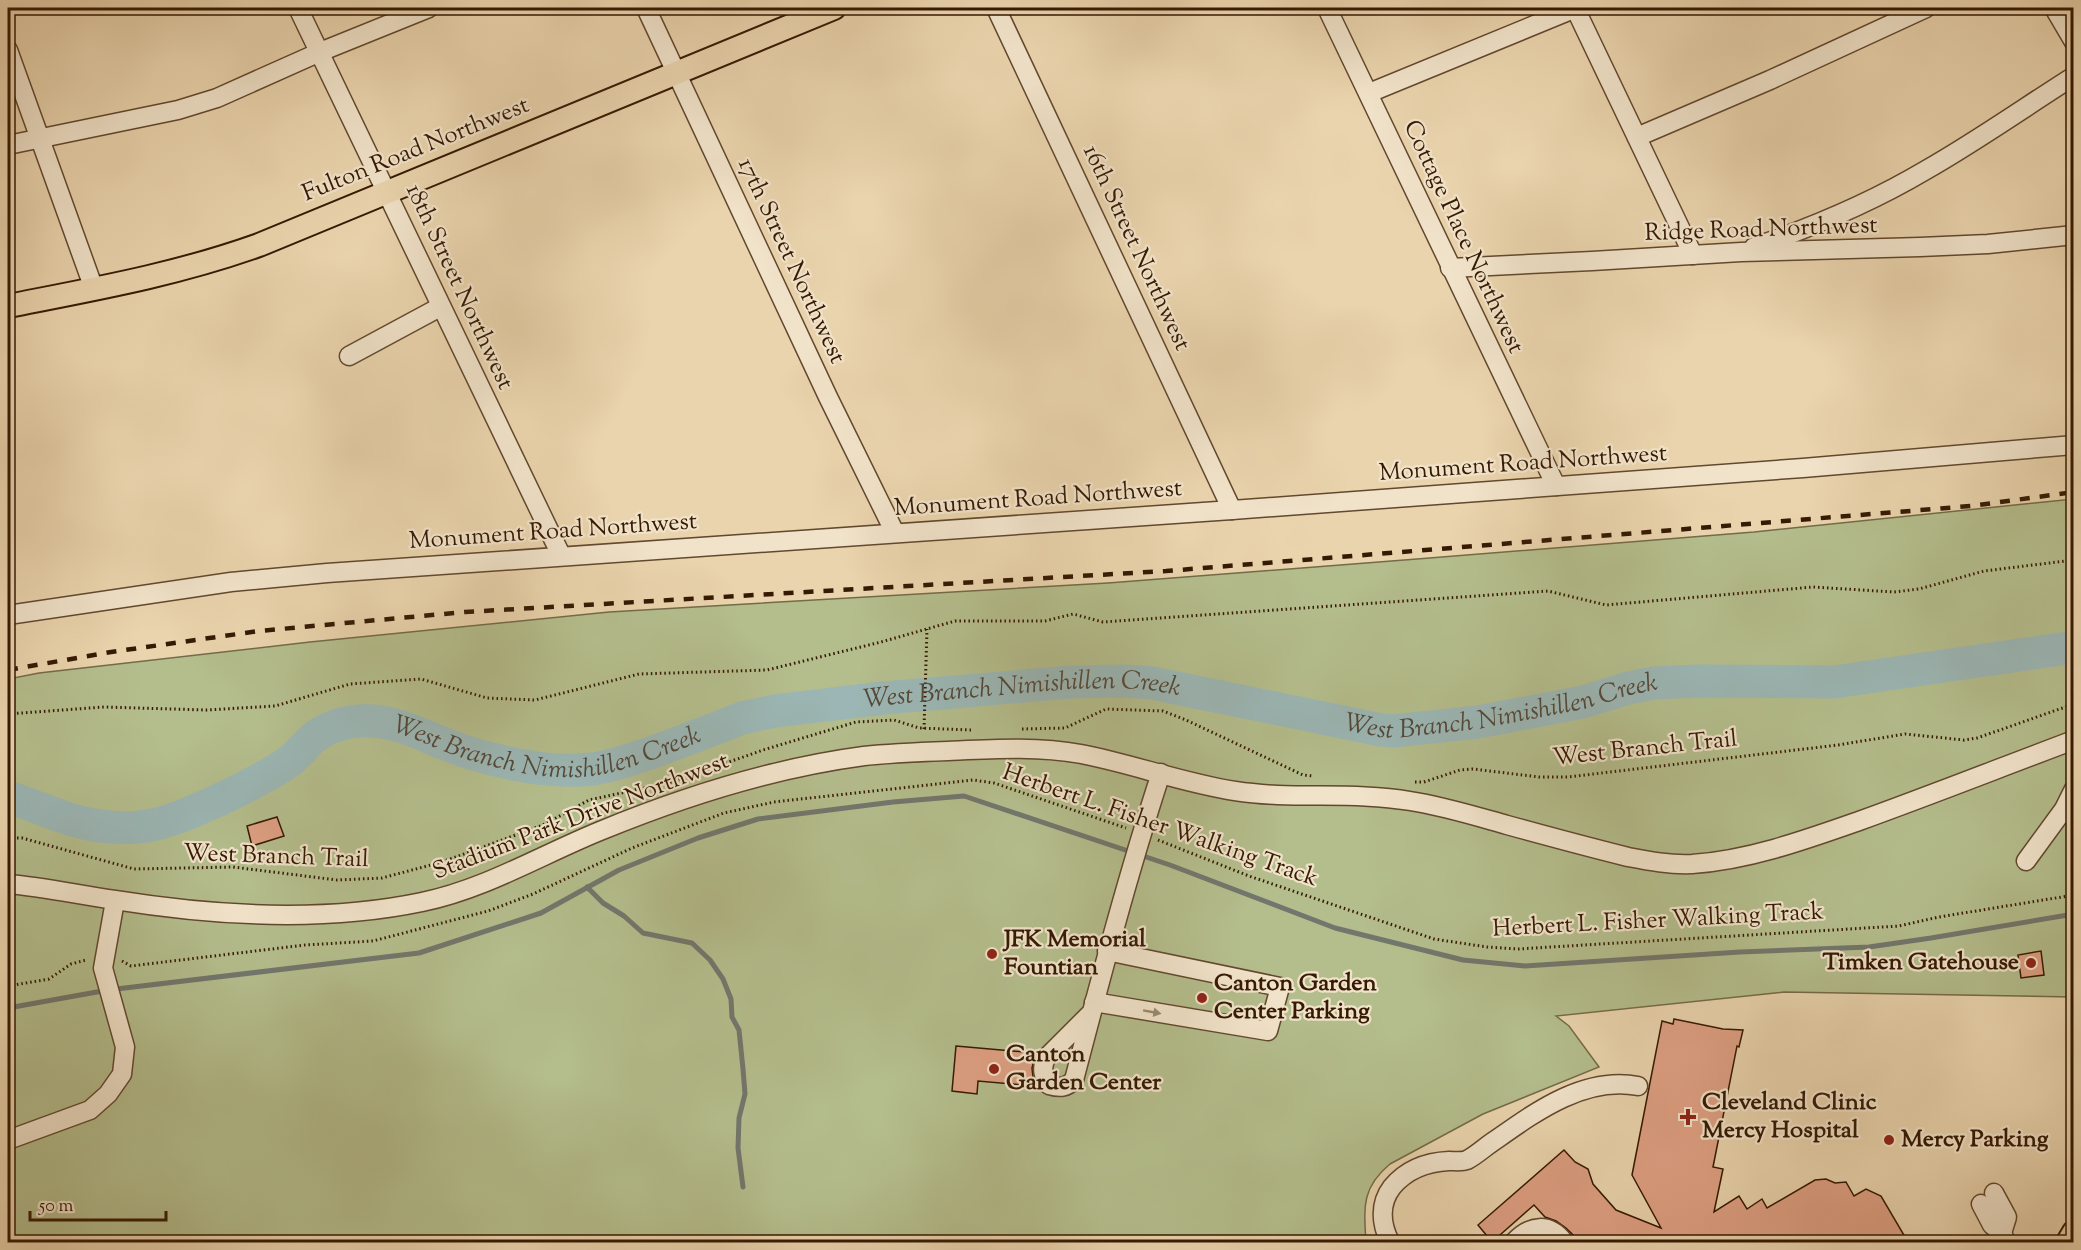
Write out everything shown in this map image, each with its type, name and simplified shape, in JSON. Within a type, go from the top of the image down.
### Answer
[{"type":"main road","name":"Fulton Road Northwest","points":[[8,306],[162,275],[221,259],[834,8]]},
{"type":"main road","points":[[2068,1242],[2073,1232]]},
{"type":"street","name":"18th Street Northwest","points":[[298,8],[561,555]]},
{"type":"street","points":[[8,146],[178,110],[217,98],[320,52],[429,8]]},
{"type":"street","name":"17th Street Northwest","points":[[646,8],[828,397],[895,533]]},
{"type":"street","name":"16th Street Northwest","points":[[996,8],[1232,510]]},
{"type":"street","name":"Cottage Place Northwest","points":[[1327,8],[1556,486]]},
{"type":"street","points":[[1369,93],[1575,8],[1693,255]]},
{"type":"street","points":[[1637,138],[1926,8]]},
{"type":"street","points":[[2054,8],[2073,42]]},
{"type":"street","points":[[8,50],[94,289]]},
{"type":"street","points":[[1741,252],[1796,232],[1877,196],[1927,170],[2073,76]]},
{"type":"street","name":"Ridge Road Northwest","points":[[1450,268],[1741,252],[1920,248],[2073,235]]},
{"type":"street","points":[[349,356],[440,307]]},
{"type":"street","name":"Monument Road Northwest","points":[[8,615],[231,582],[327,573],[1232,510],[1827,466],[2073,445]]},
{"type":"street","name":"Stadium Park Drive Northwest","points":[[8,884],[203,911],[265,914],[331,913],[423,902],[489,881],[598,832],[716,789],[794,769],[867,756],[990,749],[1048,750],[1080,754],[1229,790],[1268,796],[1383,797],[1409,800],[1628,857],[1659,863],[1689,864],[1724,861],[1772,850],[1930,796],[2073,740]]},
{"type":"street","points":[[1107,951],[1280,987],[1268,1031],[1093,1008],[1107,951],[1161,773]]},
{"type":"street","points":[[2026,861],[2064,809],[2073,789]]},
{"type":"street","points":[[8,1140],[90,1110],[108,1094],[122,1074],[125,1047],[113,1008],[104,963],[115,900]]},
{"type":"street","points":[[1390,1242],[1382,1216],[1385,1200],[1393,1186],[1413,1169],[1433,1163],[1465,1161],[1517,1125],[1574,1093],[1613,1083],[1638,1086]]},
{"type":"street","points":[[1988,1199],[2007,1217],[2004,1238]]},
{"type":"street","points":[[1514,1242],[1529,1230],[1542,1228],[1554,1231],[1564,1242]]},
{"type":"path","points":[[8,714],[104,707],[206,710],[275,706],[350,684],[421,679],[487,698],[535,700],[639,674],[767,670],[955,621],[1045,621],[1073,614],[1103,622],[1528,591],[1548,591],[1606,604],[1813,586],[1894,592],[1919,589],[1984,571],[2073,560]]},
{"type":"path","points":[[924,729],[927,628]]},
{"type":"path","name":"West Branch Trail","points":[[1413,782],[1424,782],[1460,770],[1473,769],[1539,777],[1569,777],[1838,745],[1905,734],[1964,740],[1977,738],[2073,704]]},
{"type":"path","points":[[1018,729],[1065,728],[1106,709],[1162,711],[1303,775],[1314,776]]},
{"type":"path","name":"West Branch Trail","points":[[8,838],[22,838],[134,869],[233,867],[337,880],[382,878],[442,862],[532,829],[589,800],[672,782],[763,750],[856,722],[894,720],[924,729],[982,731]]},
{"type":"path","name":"Herbert L. Fisher Walking Track","points":[[8,986],[49,979],[71,964],[104,963],[117,958],[131,966],[305,945],[373,941],[488,912],[533,894],[632,848],[724,813],[774,802],[973,780],[993,783],[1249,876],[1434,939],[1487,947],[1518,949],[1899,926],[1939,917],[2073,895]]},
{"type":"green space","points":[[2073,499],[2073,997],[1784,992],[1556,1016],[1569,1026],[1599,1067],[1483,1114],[1390,1164],[1374,1182],[1366,1199],[1366,1242],[8,1242],[8,679],[39,673],[310,642],[609,612],[1108,583],[1754,532]]},
{"type":"building","points":[[277,817],[284,836],[252,846],[247,826]]},
{"type":"building","name":"Timken Gatehouse","points":[[2041,951],[2044,975],[2021,978],[2018,955]]},
{"type":"building","name":"Cleveland Clinic Mercy Hospital","points":[[1674,1019],[1723,1029],[1743,1030],[1739,1047],[1737,1046],[1713,1167],[1723,1169],[1714,1212],[1739,1196],[1747,1209],[1762,1199],[1767,1208],[1815,1180],[1846,1182],[1854,1196],[1866,1189],[1881,1196],[1908,1242],[1575,1242],[1573,1235],[1566,1228],[1545,1217],[1534,1205],[1492,1242],[1478,1225],[1564,1150],[1575,1162],[1588,1169],[1593,1184],[1616,1210],[1661,1228],[1632,1175],[1662,1021],[1673,1024]]},
{"type":"building","points":[[956,1046],[1036,1053],[1032,1068],[1034,1086],[978,1081],[977,1094],[952,1091]]},
{"type":"waterway","name":"West Branch Nimishillen Creek","points":[[8,797],[68,819],[89,824],[125,828],[156,824],[186,814],[245,787],[287,763],[320,733],[339,725],[359,721],[387,723],[467,752],[513,764],[544,769],[576,770],[600,768],[623,762],[742,718],[775,711],[883,698],[1071,682],[1152,683],[1394,731],[1478,722],[1583,702],[1628,688],[1654,683],[1834,682],[2074,647]]},
{"type":"waterway","points":[[8,1008],[108,990],[419,953],[541,913],[619,870],[698,838],[758,819],[893,802],[964,796],[1170,865],[1335,928],[1463,960],[1525,966],[1740,952],[1869,947],[2074,914]]},
{"type":"waterway","points":[[587,887],[603,903],[624,916],[643,933],[692,943],[710,960],[723,979],[731,999],[732,1017],[739,1030],[743,1069],[745,1094],[739,1118],[738,1148],[743,1187]]},
{"type":"railway","points":[[8,670],[111,652],[259,631],[465,612],[1166,571],[1971,506],[2074,492]]},
{"type":"place","name":"JFK Memorial Fountian","points":[[992,954]]},
{"type":"place","name":"Timken Gatehouse","points":[[2031,963]]},
{"type":"place","name":"Canton Garden Center Parking","points":[[1202,998]]},
{"type":"place","name":"Canton Garden Center","points":[[994,1069]]},
{"type":"place","name":"Cleveland Clinic Mercy Hospital","points":[[1688,1117]]},
{"type":"place","name":"Mercy Parking","points":[[1889,1140]]}]
